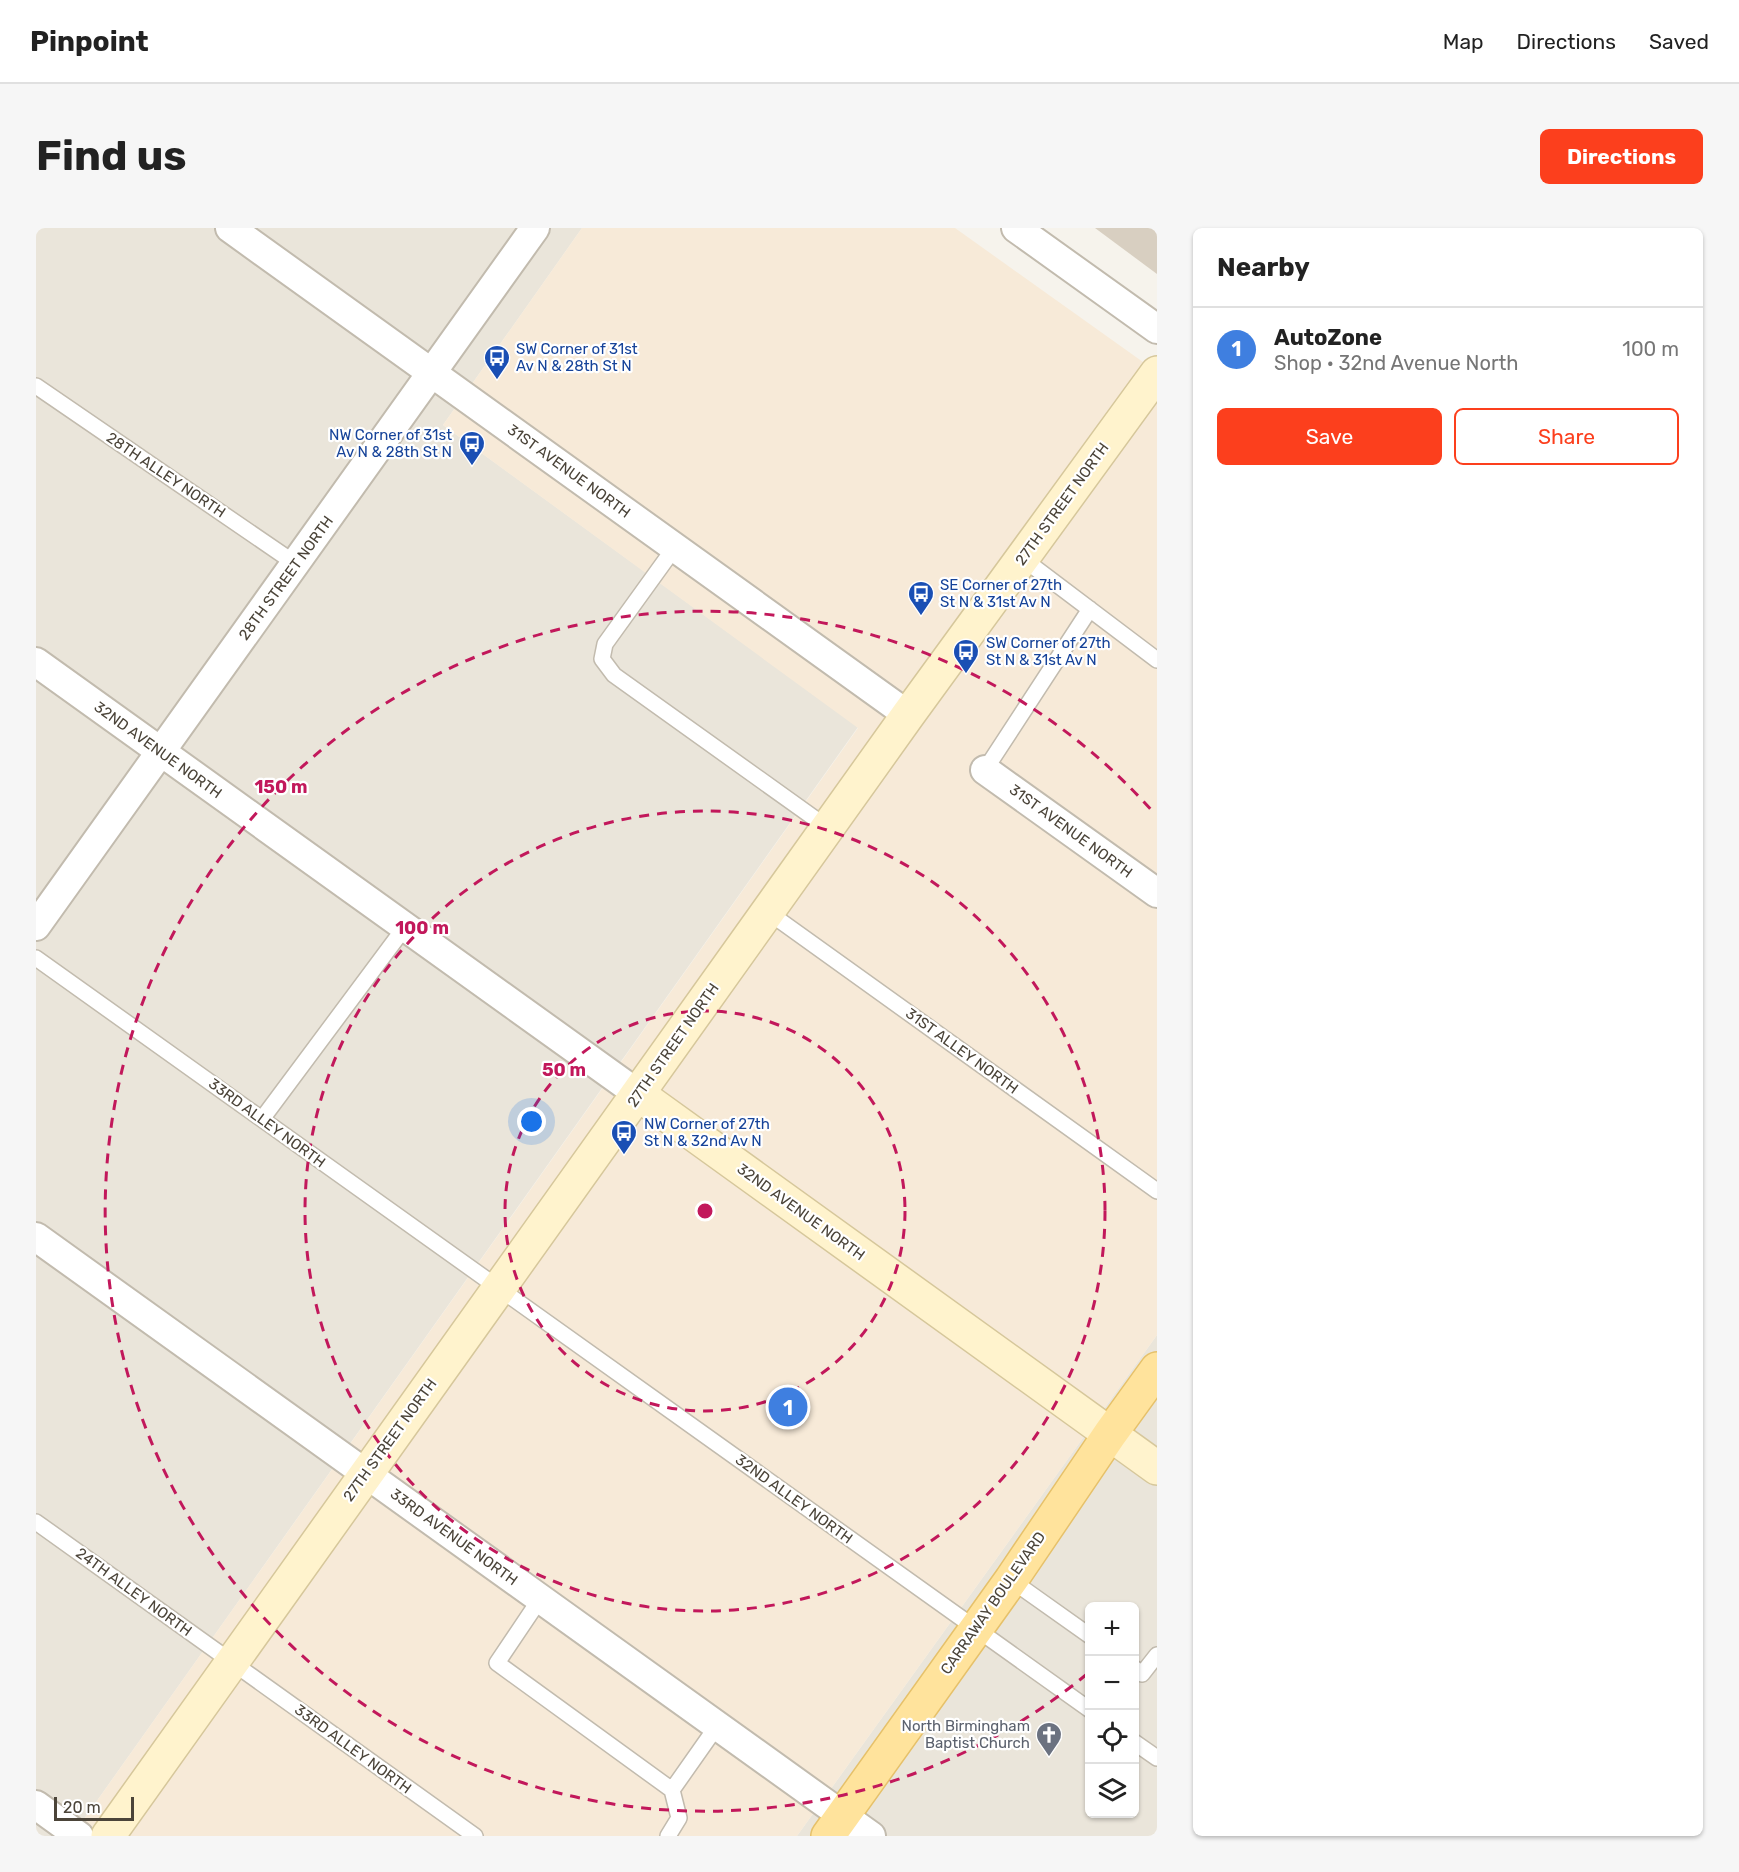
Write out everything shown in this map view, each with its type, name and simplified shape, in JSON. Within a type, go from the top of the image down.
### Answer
[{"type":"main road","name":"CARRAWAY BOULEVARD","points":[[835,1826],[1011,1580],[1157,1369]]},
{"type":"street","name":"31ST AVENUE NORTH","points":[[230,228],[909,715]]},
{"type":"street","name":"28TH STREET NORTH","points":[[36,926],[535,228]]},
{"type":"street","points":[[1016,228],[1157,329]]},
{"type":"street","name":"27TH STREET NORTH","points":[[108,1836],[909,715],[1157,373]]},
{"type":"street","name":"32ND AVENUE NORTH","points":[[36,662],[1157,1468]]},
{"type":"street","name":"31ST AVENUE NORTH","points":[[985,770],[1157,893]]},
{"type":"street","name":"33RD AVENUE NORTH","points":[[36,1238],[717,1726],[835,1826],[871,1836]]},
{"type":"street","points":[[36,1805],[79,1836]]},
{"type":"lane","name":"28TH ALLEY NORTH","points":[[36,386],[296,564]]},
{"type":"lane","points":[[675,547],[605,645],[602,659],[614,675],[828,828]]},
{"type":"lane","points":[[1022,558],[1157,660]]},
{"type":"lane","points":[[985,770],[1090,609]]},
{"type":"lane","name":"31ST ALLEY NORTH","points":[[768,912],[1157,1191]]},
{"type":"lane","points":[[262,1119],[405,927]]},
{"type":"lane","name":"33RD ALLEY NORTH","points":[[36,958],[499,1288]]},
{"type":"lane","name":"32ND ALLEY NORTH","points":[[499,1288],[1085,1707]]},
{"type":"lane","name":"24TH ALLEY NORTH","points":[[36,1522],[232,1662]]},
{"type":"lane","points":[[1011,1580],[1085,1633]]},
{"type":"lane","points":[[540,1599],[497,1663],[672,1790],[679,1818],[668,1836]]},
{"type":"lane","points":[[1139,1672],[1142,1674],[1157,1654]]},
{"type":"lane","name":"33RD ALLEY NORTH","points":[[232,1662],[475,1836]]},
{"type":"lane","points":[[672,1790],[717,1726]]},
{"type":"lane","points":[[1139,1745],[1157,1758]]},
{"type":"shaded area","points":[[36,228],[582,228],[443,425],[858,727],[72,1836],[36,1836]]},
{"type":"shaded area","points":[[582,228],[955,228],[1157,372],[1157,1335],[797,1836],[72,1836],[858,728],[443,425]]},
{"type":"shaded area","points":[[1157,1335],[1157,1836],[797,1836]]},
{"type":"building","points":[[1095,228],[1157,228],[1157,274]]},
{"type":"place","name":"SW Corner of 31st Av N & 28th St N","points":[[497,381]]},
{"type":"place","name":"NW Corner of 31st Av N & 28th St N","points":[[472,467]]},
{"type":"place","name":"SE Corner of 27th St N & 31st Av N","points":[[921,617]]},
{"type":"place","name":"SW Corner of 27th St N & 31st Av N","points":[[966,675]]},
{"type":"place","name":"NW Corner of 27th St N & 32nd Av N","points":[[624,1156]]},
{"type":"place","name":"AutoZone","points":[[788,1407]]},
{"type":"place","name":"North Birmingham Baptist Church","points":[[1049,1758]]}]
